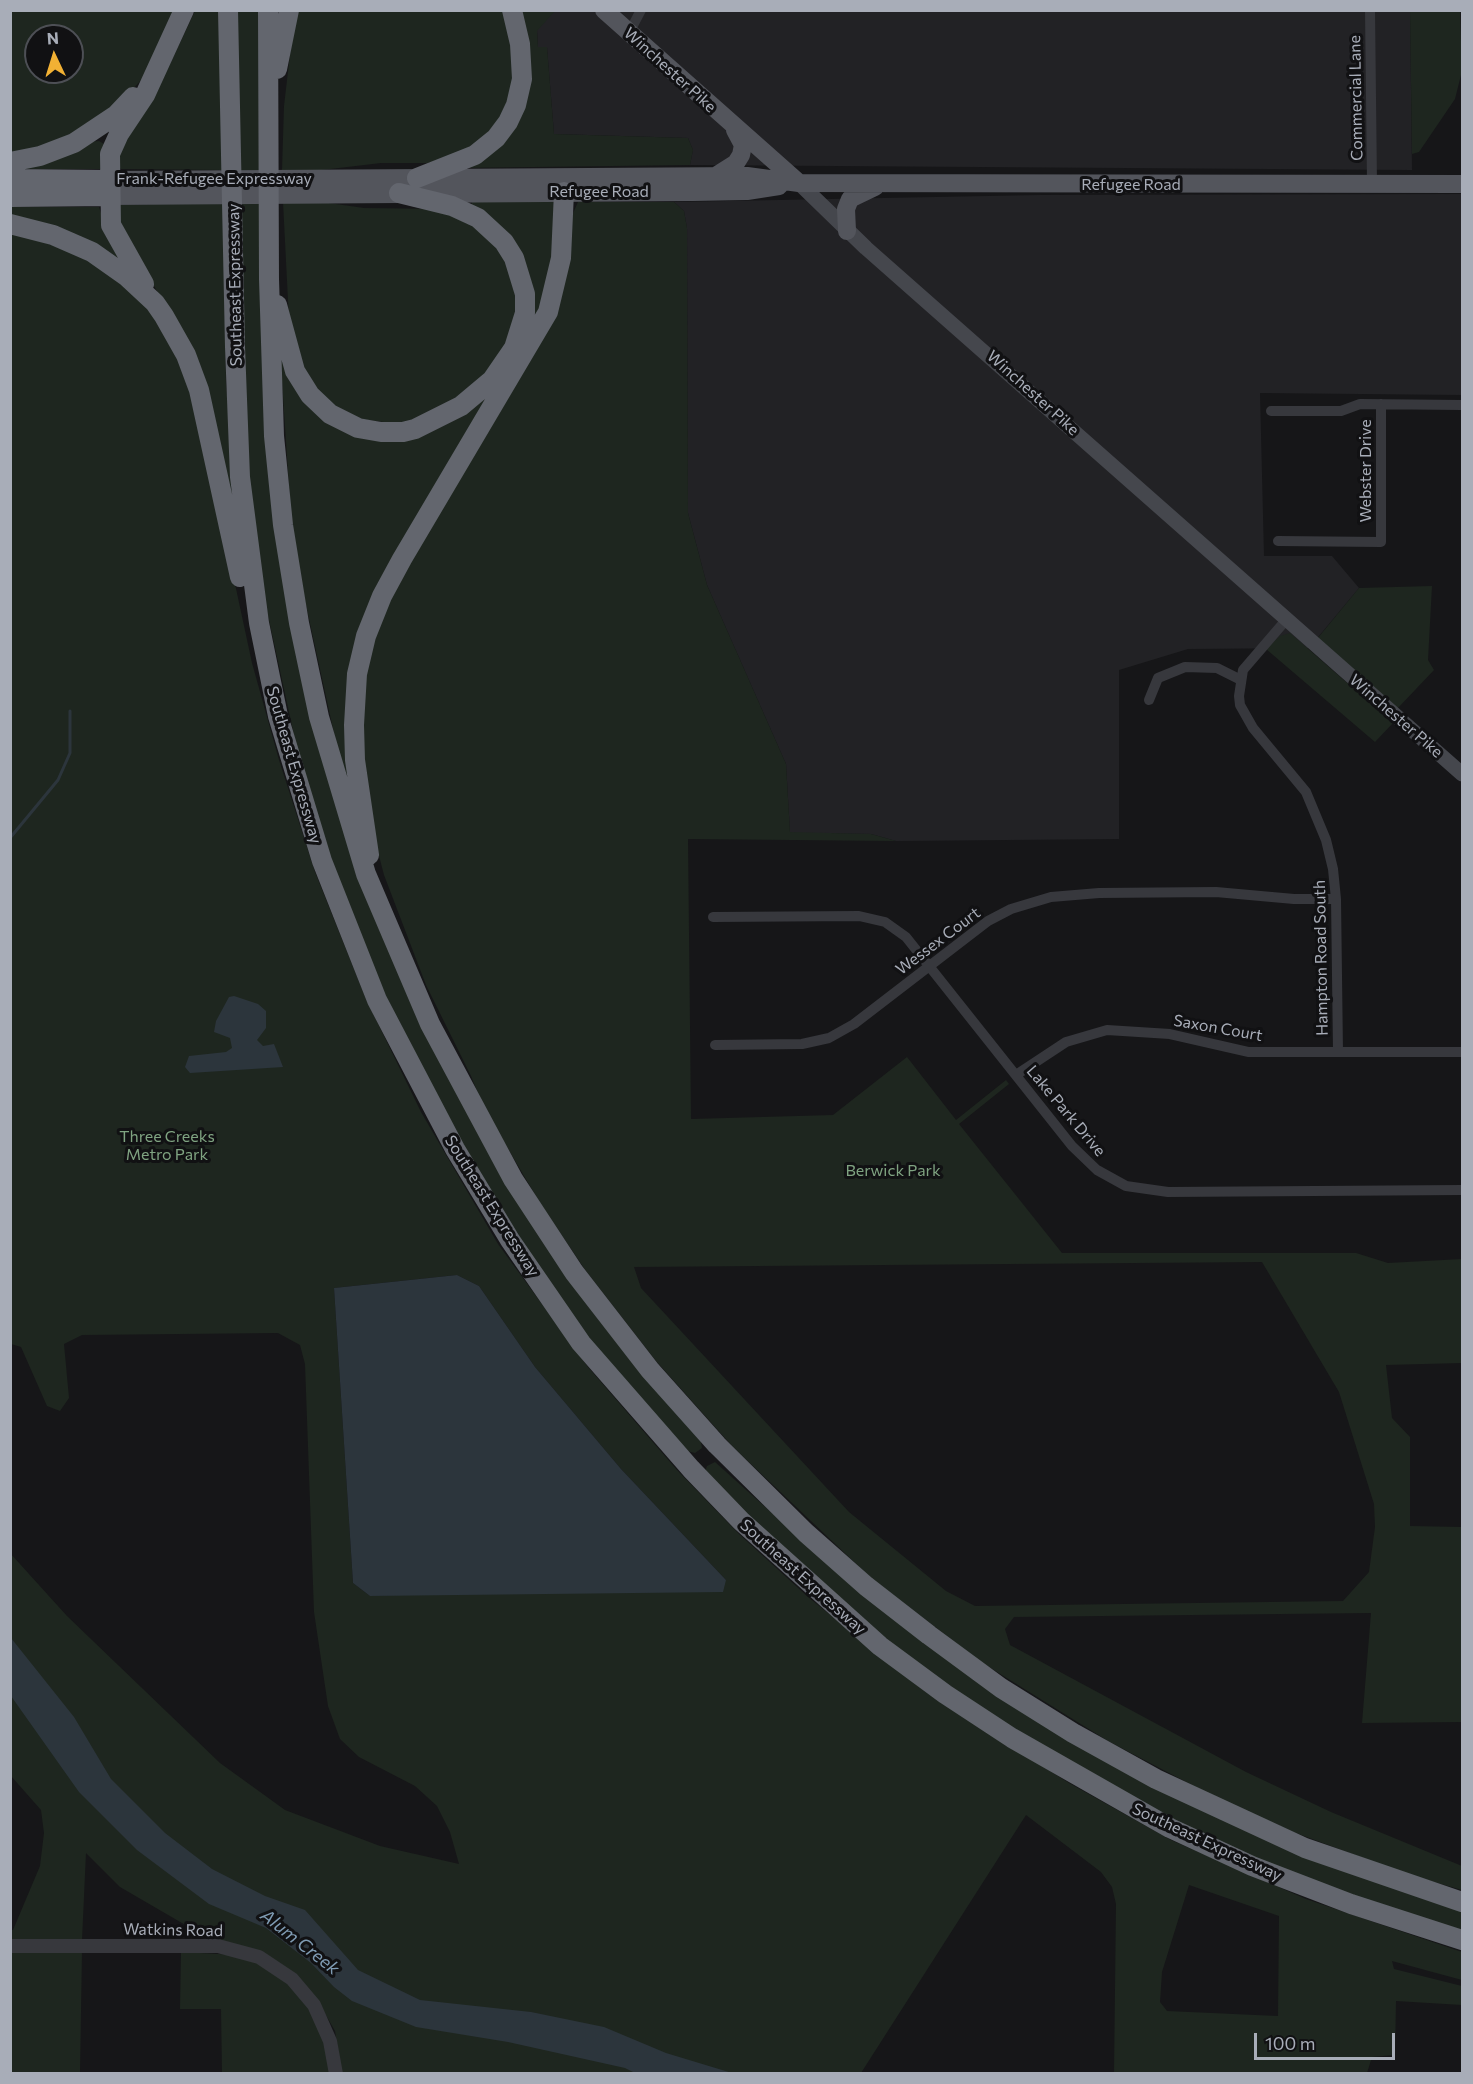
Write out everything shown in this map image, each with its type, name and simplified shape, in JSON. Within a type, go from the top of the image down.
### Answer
[{"type":"highway","points":[[184,10],[145,95],[113,146],[109,188],[114,232],[186,355],[199,390],[254,646],[272,689]]},
{"type":"highway","name":"Southeast Expressway","points":[[228,10],[234,348],[240,477],[249,558],[272,689],[322,861],[353,945],[377,1000],[455,1149],[510,1240],[581,1343],[699,1478],[741,1521],[880,1646],[945,1694],[1012,1738],[1170,1828],[1252,1866],[1351,1904],[1462,1940]]},
{"type":"highway","name":"Southeast Expressway","points":[[267,10],[269,279],[276,460],[299,623],[351,832],[375,896],[412,984],[459,1083],[504,1165],[574,1272],[650,1370],[709,1437],[806,1533],[866,1586],[928,1635],[1001,1688],[1072,1733],[1194,1798],[1295,1844],[1462,1902]]},
{"type":"highway","points":[[268,113],[289,10]]},
{"type":"highway","points":[[417,178],[475,155],[496,138],[508,122],[516,105],[522,79],[520,44],[512,10]]},
{"type":"highway","points":[[10,162],[59,150],[89,134],[116,115],[155,73]]},
{"type":"highway","name":"Frank-Refugee Expressway","points":[[10,179],[109,188]]},
{"type":"highway","name":"Frank-Refugee Expressway","points":[[10,197],[109,188]]},
{"type":"highway","points":[[375,896],[355,760],[354,737],[357,674],[366,636],[382,596],[402,558],[548,312],[561,258],[564,192]]},
{"type":"highway","points":[[269,279],[295,371],[310,394],[330,414],[358,428],[402,432],[428,424],[461,406],[492,380],[514,348],[525,313],[525,294],[521,275],[504,242],[478,218],[452,206],[399,193]]},
{"type":"highway","points":[[10,224],[53,235],[86,249],[126,276],[155,303]]},
{"type":"main road","name":"Winchester Pike","points":[[604,10],[799,183],[847,231],[1462,774]]},
{"type":"main road","points":[[717,176],[736,163],[743,150],[740,137],[731,124]]},
{"type":"main road","name":"Refugee Road","points":[[417,178],[747,176],[799,183],[1462,184]]},
{"type":"main road","name":"Frank-Refugee Expressway","points":[[109,188],[322,186],[417,178]]},
{"type":"main road","name":"Refugee Road","points":[[399,193],[747,191],[799,183]]},
{"type":"main road","points":[[847,231],[846,209],[850,199],[886,183]]},
{"type":"main road","name":"Frank-Refugee Expressway","points":[[322,186],[399,193]]},
{"type":"street","points":[[629,33],[641,10]]},
{"type":"street","name":"Commercial Lane","points":[[1370,10],[1372,184]]},
{"type":"street","name":"Webster Drive","points":[[1271,411],[1341,411],[1360,404],[1462,405]]},
{"type":"street","name":"Webster Drive","points":[[1278,541],[1381,542],[1381,404]]},
{"type":"street","points":[[1149,700],[1158,678],[1185,667],[1217,668],[1239,679],[1248,662],[1286,620]]},
{"type":"street","name":"Hampton Road South","points":[[1239,679],[1239,696],[1245,715],[1306,792],[1326,840],[1333,869],[1336,899],[1338,1052]]},
{"type":"street","name":"Wessex Court","points":[[715,1045],[802,1044],[830,1038],[854,1024],[988,921],[1011,909],[1051,897],[1099,893],[1216,892],[1294,899],[1336,899]]},
{"type":"street","name":"Lake Park Drive","points":[[713,917],[867,918],[885,922],[906,938],[929,965],[1077,1152],[1097,1170],[1126,1186],[1168,1192],[1462,1190]]},
{"type":"street","name":"Saxon Court","points":[[1016,1076],[1066,1042],[1107,1030],[1170,1034],[1249,1052],[1462,1052]]},
{"type":"street","name":"Watkins Road","points":[[10,1946],[218,1946],[259,1957],[292,1979],[314,2005],[330,2041],[336,2073]]},
{"type":"shaded area","points":[[555,10],[1410,11],[1412,170],[690,165],[693,150],[688,138],[554,134],[547,48],[538,47],[537,30]]},
{"type":"shaded area","points":[[1462,194],[1462,395],[1260,393],[1264,556],[1332,556],[1359,588],[1309,648],[1188,649],[1119,670],[1119,839],[896,841],[871,834],[790,833],[786,764],[707,585],[688,513],[687,228],[684,211],[674,202],[1040,195]]},
{"type":"green space","points":[[10,11],[176,11],[143,78],[85,142],[99,141],[104,144],[102,169],[24,169],[11,189]]},
{"type":"green space","points":[[195,11],[220,11],[223,170],[121,169],[116,166],[116,158],[170,64]]},
{"type":"green space","points":[[236,11],[261,11],[262,170],[239,171]]},
{"type":"green space","points":[[295,11],[504,11],[514,50],[514,84],[501,117],[479,143],[446,159],[428,163],[381,163],[322,170],[282,170],[284,106]]},
{"type":"green space","points":[[518,11],[555,11],[537,31],[538,47],[547,47],[554,134],[688,138],[693,150],[690,165],[457,168],[521,105]]},
{"type":"green space","points":[[1410,11],[1460,11],[1462,71],[1455,99],[1419,152],[1412,154]]},
{"type":"green space","points":[[223,202],[226,384],[239,530],[179,329],[115,219],[118,205]]},
{"type":"green space","points":[[283,202],[322,202],[364,208],[442,209],[488,234],[510,264],[517,306],[511,336],[486,373],[463,395],[419,420],[400,424],[351,418],[317,392],[299,365],[289,320]]},
{"type":"green space","points":[[472,202],[558,202],[558,234],[542,306],[529,332],[528,290],[471,207]]},
{"type":"green space","name":"Berwick Park","points":[[578,202],[674,202],[684,211],[687,228],[688,513],[707,585],[786,764],[790,832],[871,834],[896,841],[688,839],[691,1119],[833,1115],[907,1057],[956,1120],[1006,1080],[1009,1084],[959,1124],[1062,1253],[1356,1253],[1388,1263],[1462,1259],[1462,1363],[1386,1365],[1392,1418],[1410,1437],[1410,1526],[1462,1527],[1462,1722],[1362,1723],[1371,1613],[1014,1617],[1005,1629],[1010,1645],[1246,1772],[1331,1812],[1462,1866],[1462,1890],[1406,1874],[1296,1833],[1215,1797],[1108,1741],[981,1662],[871,1578],[733,1447],[656,1361],[586,1271],[540,1203],[484,1108],[471,1076],[426,985],[384,875],[372,829],[363,772],[364,664],[387,599],[539,338],[570,220]],"holes":[[[1262,1262],[1339,1392],[1374,1504],[1375,1527],[1369,1572],[1343,1601],[975,1606],[946,1591],[849,1512],[641,1288],[634,1267]]]},
{"type":"green space","points":[[239,203],[262,203],[305,687],[448,1076],[700,1436],[702,1448],[695,1453],[687,1451],[588,1340],[482,1183],[400,1027],[362,943],[330,860],[299,758],[264,597],[244,441]]},
{"type":"green space","points":[[10,207],[99,207],[107,232],[125,262],[11,218]]},
{"type":"green space","name":"Three Creeks Metro Park","points":[[11,230],[98,262],[157,316],[178,358],[200,421],[252,663],[279,760],[315,872],[366,999],[421,1112],[498,1244],[588,1367],[677,1470],[739,1534],[808,1597],[927,1693],[1069,1783],[1171,1840],[1306,1899],[1462,1952],[1462,1980],[1392,1961],[1394,1969],[1462,1986],[1462,2005],[1396,2001],[1395,2055],[1372,2057],[1367,2073],[1114,2073],[1116,1904],[1112,1887],[1101,1872],[1026,1815],[861,2073],[342,2073],[335,2031],[319,2003],[309,2006],[325,2038],[331,2073],[222,2073],[221,2009],[180,2009],[181,1952],[237,1955],[120,1887],[86,1853],[82,1940],[11,1940],[11,1930],[13,1930],[40,1866],[44,1833],[41,1810],[11,1776],[10,1553],[67,1616],[220,1763],[285,1810],[380,1846],[459,1864],[450,1832],[437,1806],[415,1786],[359,1757],[340,1739],[328,1706],[314,1612],[305,1364],[300,1345],[278,1333],[82,1335],[64,1344],[69,1398],[60,1411],[47,1406],[21,1347],[11,1344]],"holes":[[[457,1275],[479,1286],[535,1367],[621,1469],[726,1580],[370,1596],[353,1583],[334,1288]],[[1189,1885],[1279,1916],[1278,2016],[1167,2011],[1160,2002],[1162,1972]]]},
{"type":"green space","points":[[280,351],[303,392],[397,437],[498,380],[374,600],[350,788],[337,747],[304,596],[291,517]]},
{"type":"green space","points":[[1432,586],[1428,660],[1434,670],[1397,709],[1317,639],[1359,588]]},
{"type":"green space","points":[[1290,633],[1393,723],[1375,742],[1266,649],[1280,636]]},
{"type":"green space","points":[[715,1462],[831,1566],[1021,1708],[1462,1909],[1462,1933],[1315,1883],[1214,1841],[1058,1758],[932,1675],[814,1581],[705,1472],[707,1466]]},
{"type":"green space","points":[[11,1951],[82,1951],[80,2073],[11,2074]]},
{"type":"water","points":[[234,996],[258,1004],[266,1011],[266,1028],[257,1040],[263,1046],[274,1044],[283,1067],[190,1073],[185,1067],[189,1056],[226,1052],[232,1048],[230,1038],[214,1032],[216,1021],[229,997]]},
{"type":"water","points":[[457,1275],[479,1286],[535,1367],[621,1469],[726,1580],[723,1592],[370,1596],[353,1583],[334,1288]]},
{"type":"water","name":"Alum Creek","points":[[11,1638],[74,1717],[111,1779],[165,1833],[212,1869],[265,1896],[305,1910],[358,1970],[420,2000],[531,2012],[604,2027],[666,2053],[732,2073],[635,2073],[625,2068],[508,2042],[416,2027],[352,2001],[334,1987],[311,1963],[266,1928],[209,1904],[137,1850],[79,1792],[11,1696]]},
{"type":"waterway","points":[[10,838],[58,780],[70,753],[70,711]]}]
